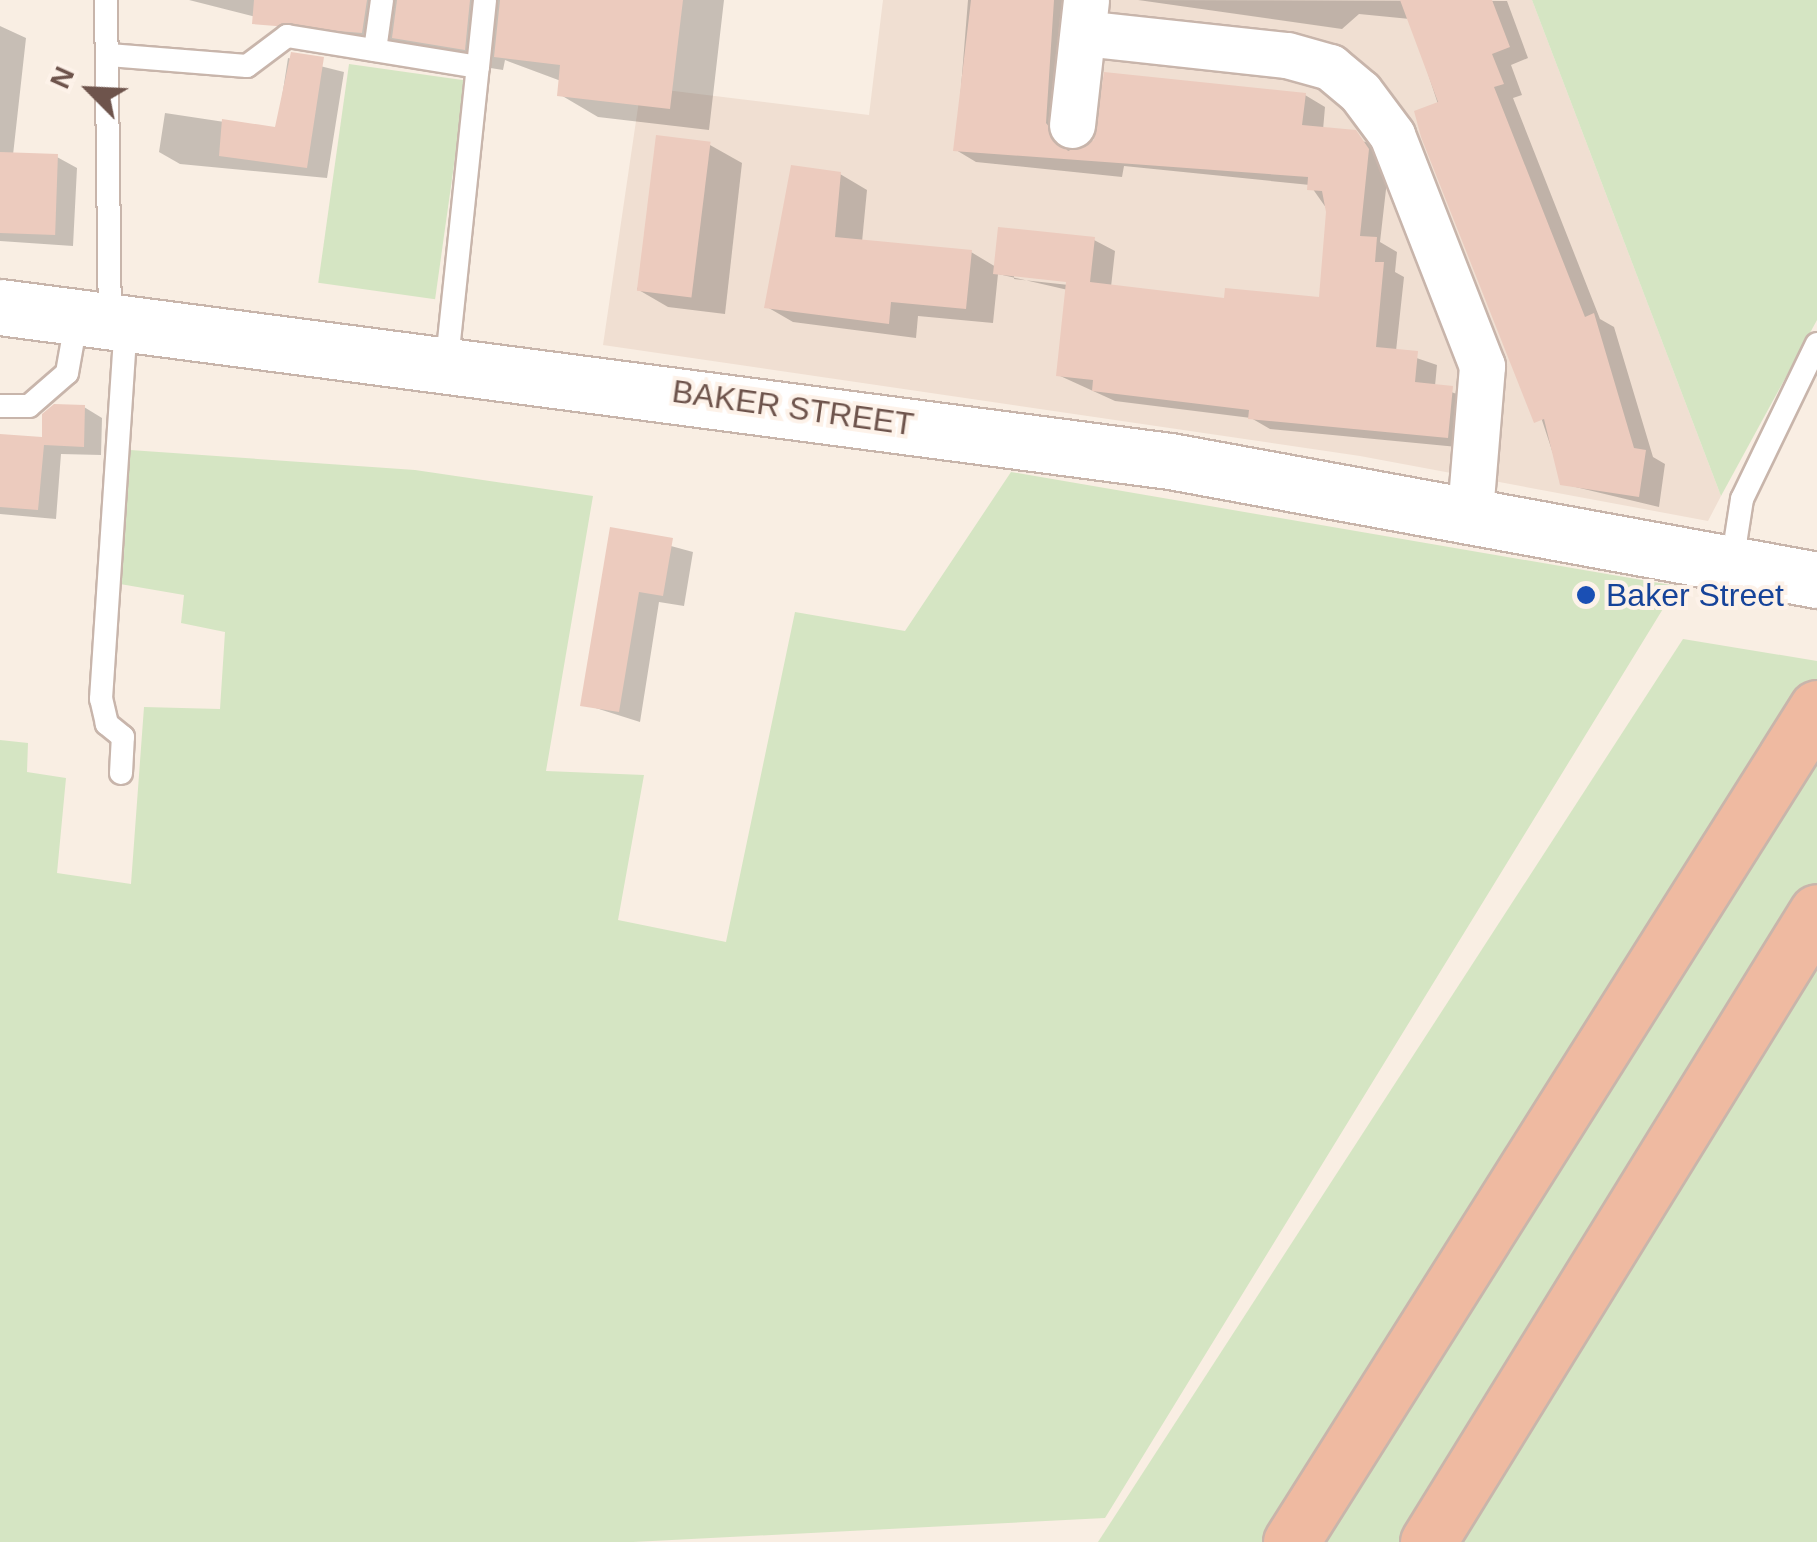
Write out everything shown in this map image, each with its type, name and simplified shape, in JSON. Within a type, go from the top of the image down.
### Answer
[{"type":"highway","points":[[1291,1542],[1814,714]]},
{"type":"highway","points":[[1428,1542],[1489,1450],[1817,912]]},
{"type":"main road","name":"BAKER STREET","points":[[0,307],[105,316],[447,360],[1470,512],[1817,580]]},
{"type":"street","points":[[1072,125],[1084,16],[1287,55],[1330,67],[1360,92],[1392,135],[1482,366],[1470,512]]},
{"type":"lane","points":[[106,0],[110,55],[102,699],[108,724],[123,737],[121,773]]},
{"type":"lane","points":[[375,50],[382,0]]},
{"type":"lane","points":[[447,360],[485,0]]},
{"type":"lane","points":[[110,55],[247,66],[287,36],[478,67]]},
{"type":"lane","points":[[0,406],[28,406],[67,373],[105,316]]},
{"type":"lane","points":[[1732,563],[1742,499],[1817,344]]},
{"type":"shaded area","points":[[883,0],[1532,0],[1721,496],[1708,521],[1360,456],[603,345],[641,87],[869,115]]},
{"type":"green space","points":[[1532,0],[1817,0],[1817,320],[1721,496]]},
{"type":"green space","points":[[349,64],[466,80],[435,299],[318,283]]},
{"type":"green space","points":[[130,450],[415,470],[593,496],[546,771],[644,775],[618,920],[726,942],[795,612],[905,631],[1011,472],[1677,586],[1105,1518],[633,1542],[0,1542],[0,740],[28,743],[27,772],[66,778],[57,873],[131,884],[144,707],[220,709],[225,632],[181,623],[184,595],[120,584]]},
{"type":"green space","points":[[1683,639],[1817,661],[1817,1542],[1098,1542]]},
{"type":"building","points":[[254,0],[367,0],[362,33],[252,24]]},
{"type":"building","points":[[397,0],[470,0],[465,50],[392,38]]},
{"type":"building","points":[[500,0],[683,0],[670,109],[557,96],[560,65],[494,57]]},
{"type":"building","points":[[971,0],[1054,0],[1046,123],[1068,151],[1094,140],[1104,72],[1306,93],[1302,125],[1356,130],[1369,149],[1360,236],[1377,237],[1375,262],[1384,262],[1376,347],[1418,351],[1415,382],[1453,386],[1448,438],[1248,419],[1249,410],[1092,391],[1093,380],[1056,376],[1066,282],[993,274],[998,227],[1095,237],[1090,282],[1224,298],[1225,288],[1319,297],[1326,212],[1322,191],[1307,190],[1308,177],[953,151]]},
{"type":"building","points":[[1400,0],[1492,0],[1510,47],[1492,54],[1504,84],[1494,87],[1585,317],[1594,313],[1634,448],[1646,450],[1639,497],[1560,485],[1544,419],[1534,423],[1421,137],[1414,111],[1438,102]]},
{"type":"building","points":[[291,52],[324,57],[307,168],[219,156],[222,119],[275,127]]},
{"type":"building","points":[[656,135],[711,142],[691,298],[637,291]]},
{"type":"building","points":[[0,152],[58,154],[55,235],[0,233]]},
{"type":"building","points":[[791,165],[841,172],[835,237],[972,250],[966,309],[891,302],[889,324],[764,308]]},
{"type":"building","points":[[54,404],[85,405],[84,447],[44,445],[38,510],[0,507],[0,434],[42,437],[42,414]]},
{"type":"building","points":[[610,527],[673,538],[663,596],[639,592],[619,712],[580,706]]},
{"type":"place","name":"Baker Street","points":[[1586,595]]}]
